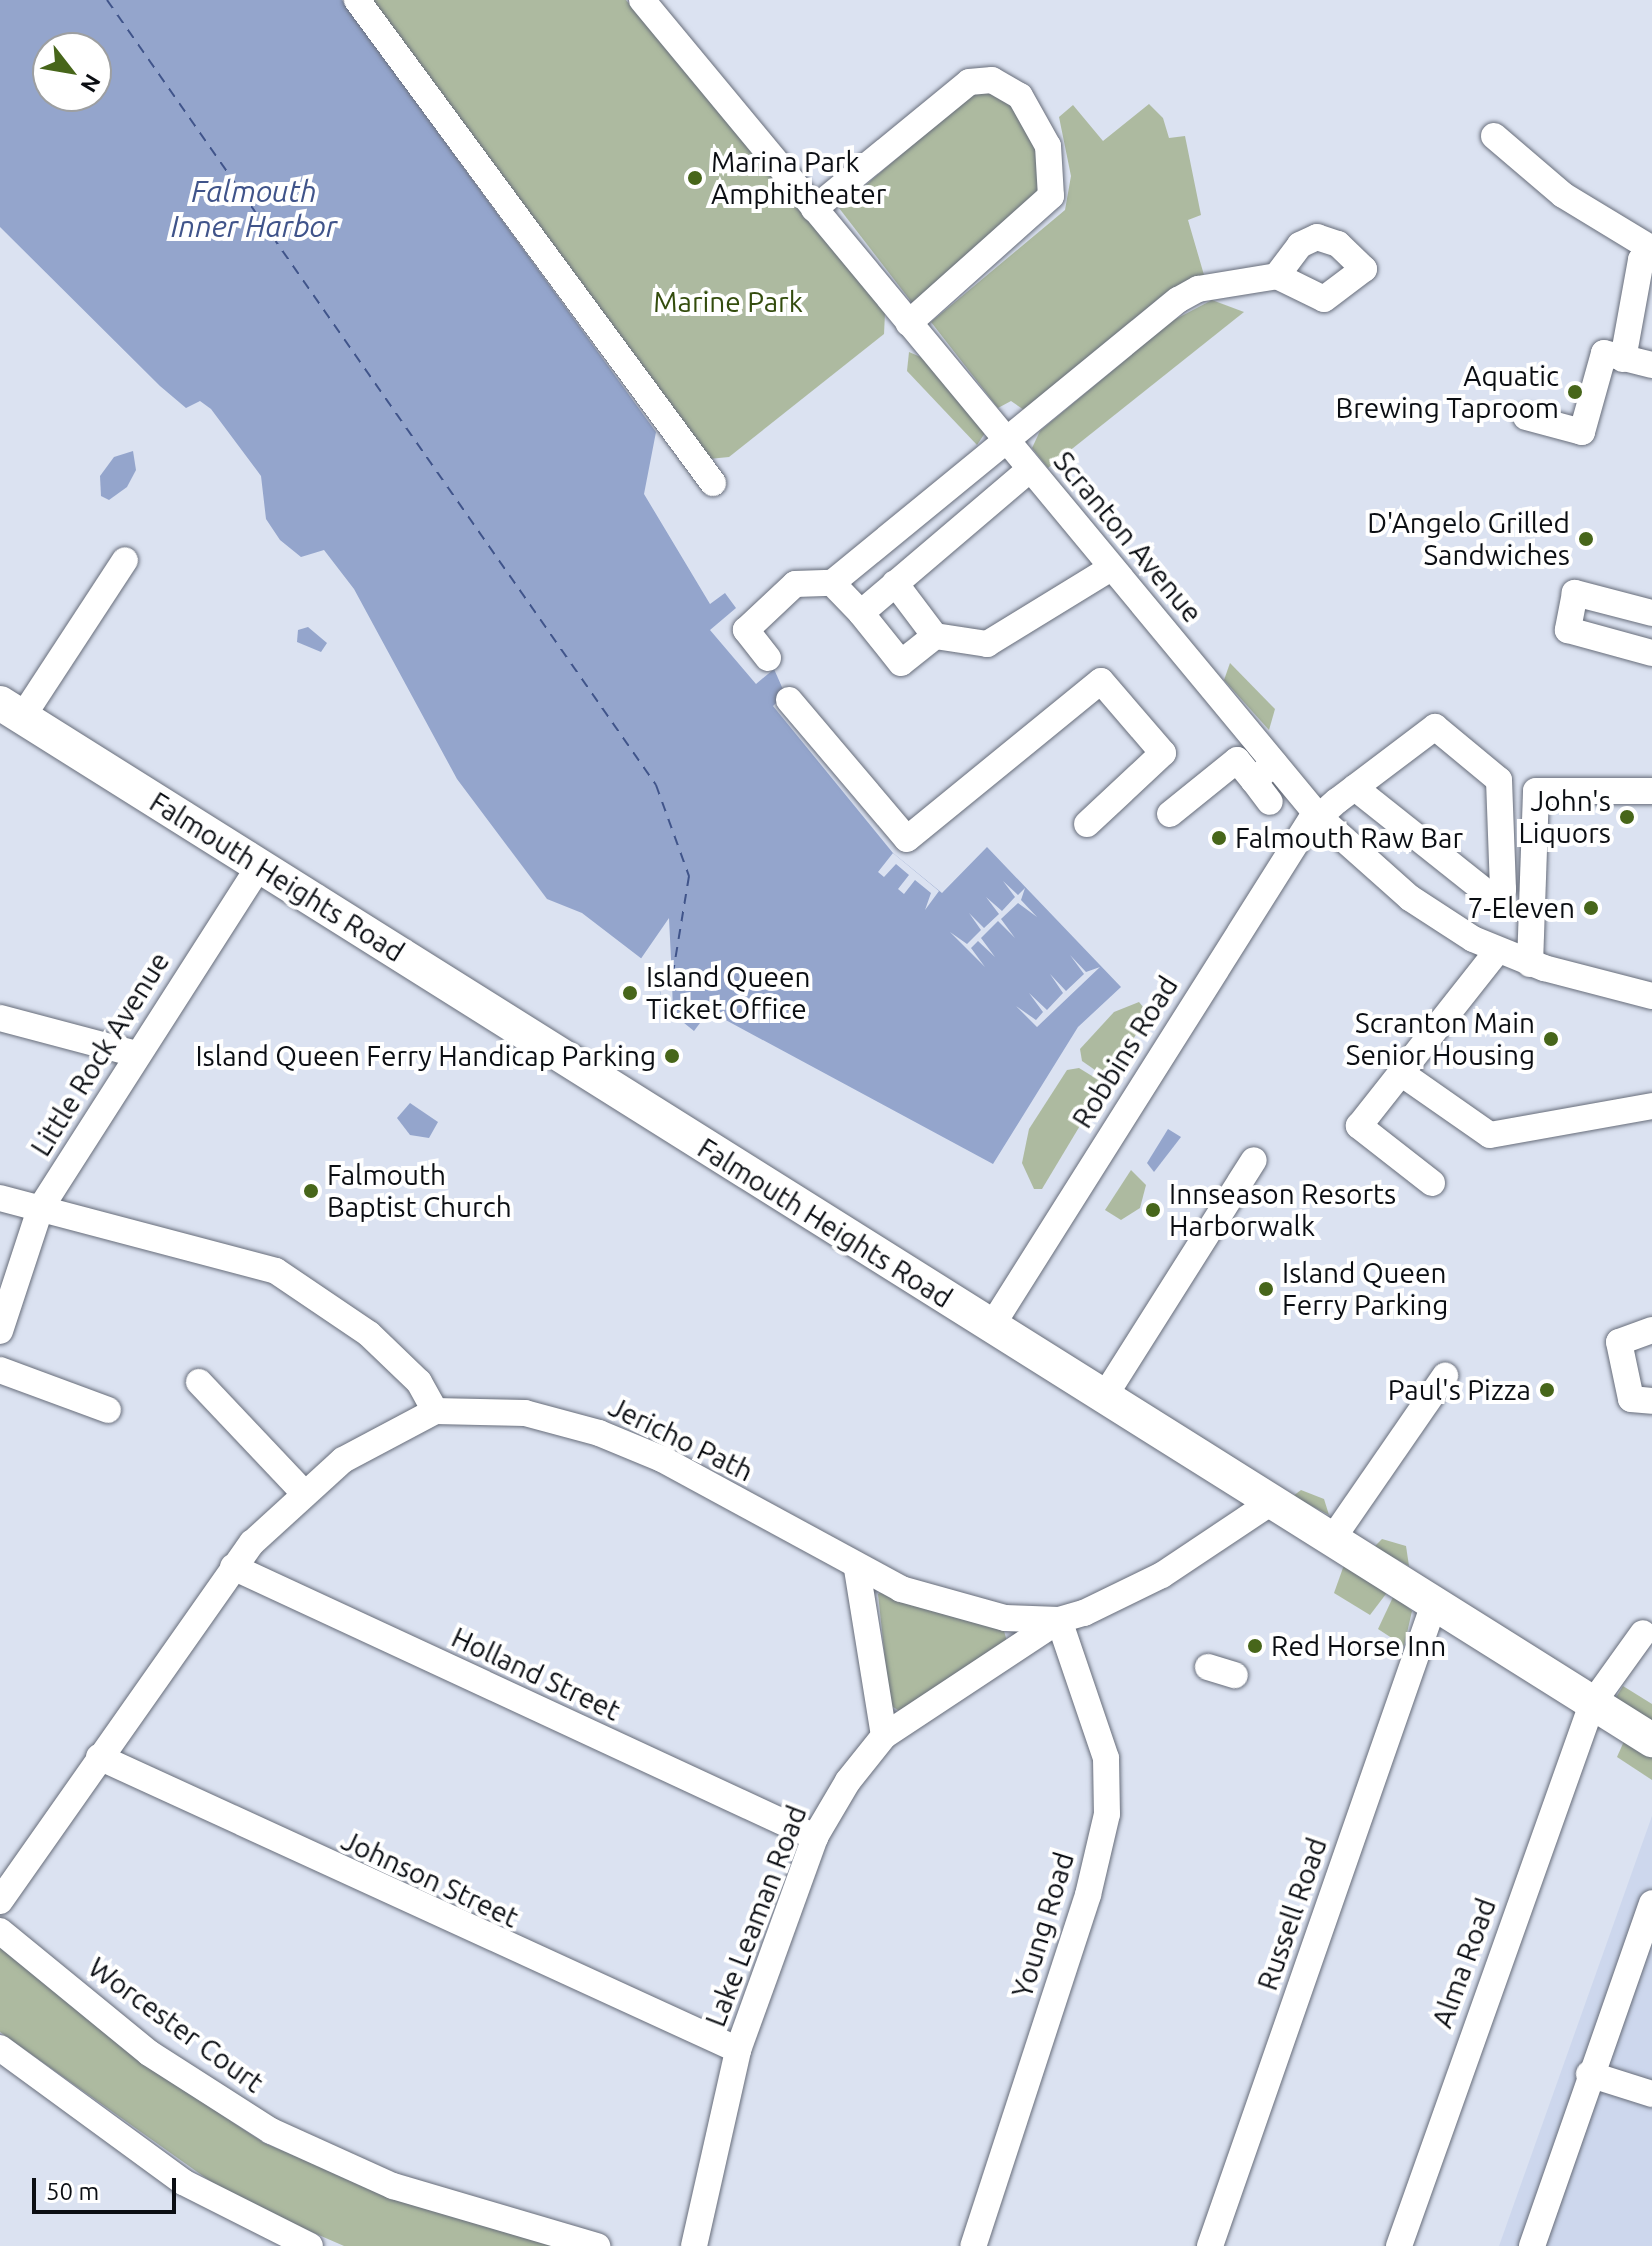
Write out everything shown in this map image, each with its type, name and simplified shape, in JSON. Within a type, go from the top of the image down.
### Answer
[{"type":"main road","name":"Falmouth Heights Road","points":[[11,710],[1652,1740]]},
{"type":"street","points":[[357,0],[713,483]]},
{"type":"street","name":"Scranton Avenue","points":[[648,2],[814,209],[1317,815],[1410,898],[1498,950],[1530,964],[1652,996]]},
{"type":"street","points":[[814,209],[969,82],[984,78],[1020,96],[1048,146],[1051,196],[909,323]]},
{"type":"street","points":[[1494,136],[1563,195],[1650,247],[1623,359]]},
{"type":"street","points":[[768,658],[746,630],[795,584],[832,583],[1178,300],[1217,284],[1277,276]]},
{"type":"street","points":[[1526,417],[1582,432],[1604,353],[1652,365]]},
{"type":"street","points":[[861,613],[1030,469]]},
{"type":"street","points":[[11,710],[125,560]]},
{"type":"street","points":[[895,583],[935,636],[987,644],[1002,639],[1111,568]]},
{"type":"street","points":[[832,583],[901,663],[935,636]]},
{"type":"street","points":[[1652,613],[1575,593],[1568,630],[1652,653]]},
{"type":"street","points":[[789,700],[907,839],[1101,681],[1163,753],[1087,824]]},
{"type":"street","name":"Robbins Road","points":[[991,1327],[1317,815],[1435,727],[1499,780],[1503,889],[1491,896],[1355,788]]},
{"type":"street","points":[[1170,814],[1237,760],[1270,802]]},
{"type":"street","points":[[1254,781],[1274,763]]},
{"type":"street","points":[[1530,964],[1536,791],[1652,791]]},
{"type":"street","name":"Little Rock Avenue","points":[[0,1331],[40,1209],[136,1054],[259,866]]},
{"type":"street","points":[[1432,1183],[1359,1126],[1498,950]]},
{"type":"street","points":[[0,1018],[136,1054]]},
{"type":"street","points":[[1401,1073],[1490,1135],[1652,1106]]},
{"type":"street","points":[[1104,1397],[1254,1160]]},
{"type":"street","points":[[0,1198],[215,1250],[288,1278],[369,1334],[419,1382],[435,1411]]},
{"type":"street","points":[[1652,1330],[1619,1342],[1631,1399],[1652,1401]]},
{"type":"street","points":[[0,1370],[108,1410]]},
{"type":"street","points":[[1331,1541],[1445,1376]]},
{"type":"street","points":[[199,1382],[303,1492]]},
{"type":"street","name":"Jericho Path","points":[[0,1901],[233,1567],[303,1492],[367,1444],[435,1411],[525,1413],[599,1433],[673,1465],[857,1569],[966,1611],[1059,1620],[1162,1575],[1270,1503]]},
{"type":"street","name":"Holland Street","points":[[233,1567],[815,1837]]},
{"type":"street","points":[[857,1569],[884,1736]]},
{"type":"street","name":"Russell Road","points":[[1210,2246],[1434,1604]]},
{"type":"street","name":"Lake Leaman Road","points":[[694,2246],[738,2050],[815,1837],[884,1736],[1059,1620]]},
{"type":"street","name":"Young Road","points":[[973,2246],[1088,1895],[1107,1814],[1106,1758],[1059,1620]]},
{"type":"street","name":"Alma Road","points":[[1399,2246],[1592,1704],[1613,1670],[1646,1635]]},
{"type":"street","points":[[1208,1667],[1235,1675]]},
{"type":"street","name":"Johnson Street","points":[[99,1757],[738,2050]]},
{"type":"street","points":[[1532,2246],[1589,2074],[1647,1934],[1652,1903]]},
{"type":"street","name":"Worcester Court","points":[[0,1931],[149,2053],[271,2131],[416,2194],[597,2246]]},
{"type":"street","points":[[0,2048],[183,2182],[310,2246]]},
{"type":"street","points":[[1589,2074],[1652,2094]]},
{"type":"shaded area","points":[[1652,1816],[1652,2246],[1499,2246]]},
{"type":"green space","name":"Marine Park","points":[[369,0],[626,0],[885,313],[884,334],[729,457],[709,459]]},
{"type":"green space","points":[[980,87],[1009,103],[1034,140],[1042,191],[913,304],[839,208]]},
{"type":"green space","points":[[1149,104],[1163,118],[1169,138],[1185,136],[1201,215],[1188,220],[1204,275],[1163,295],[1024,410],[1011,401],[998,408],[931,322],[1065,210],[1071,176],[1059,117],[1073,105],[1103,141]]},
{"type":"green space","points":[[1212,300],[1244,312],[1048,468],[1032,448],[1040,431],[1172,321]]},
{"type":"green space","points":[[909,352],[923,358],[985,433],[977,445],[907,371]]},
{"type":"green space","points":[[1230,663],[1275,709],[1269,730],[1224,680]]},
{"type":"green space","points":[[1139,1002],[1149,1014],[1108,1079],[1082,1061],[1080,1049],[1114,1012]]},
{"type":"green space","points":[[1079,1068],[1105,1084],[1042,1189],[1034,1189],[1022,1163],[1029,1129],[1067,1070]]},
{"type":"green space","points":[[1131,1170],[1146,1185],[1140,1208],[1121,1220],[1105,1210]]},
{"type":"green space","points":[[1301,1490],[1324,1499],[1329,1515],[1293,1496]]},
{"type":"green space","points":[[1382,1539],[1406,1546],[1409,1566],[1374,1547]]},
{"type":"green space","points":[[1344,1565],[1389,1590],[1370,1615],[1334,1593]]},
{"type":"green space","points":[[884,1591],[1004,1631],[1008,1645],[901,1712],[890,1705],[878,1594]]},
{"type":"green space","points":[[1394,1595],[1412,1611],[1404,1646],[1378,1629]]},
{"type":"green space","points":[[1623,1686],[1652,1704],[1652,1720],[1615,1699]]},
{"type":"green space","points":[[1625,1739],[1652,1753],[1652,1780],[1617,1757]]},
{"type":"green space","points":[[0,1948],[139,2060],[264,2143],[409,2204],[556,2246],[344,2246],[234,2198],[0,2032]]},
{"type":"water","name":"Falmouth Inner Harbor","points":[[0,0],[342,0],[656,432],[644,494],[710,604],[725,593],[736,608],[710,630],[756,684],[774,669],[785,694],[773,706],[893,853],[942,893],[987,847],[1121,987],[1078,1027],[993,1164],[709,1011],[694,1031],[663,1006],[655,969],[582,913],[547,899],[457,779],[354,589],[324,550],[301,557],[280,540],[266,519],[261,476],[211,409],[200,401],[186,408],[0,227]]},
{"type":"water","points":[[133,451],[136,470],[127,487],[109,500],[101,496],[100,476],[114,457]]},
{"type":"water","points":[[308,627],[327,643],[321,652],[297,642],[298,630]]},
{"type":"water","points":[[410,1103],[438,1122],[429,1138],[410,1135],[397,1118]]},
{"type":"water","points":[[1168,1129],[1181,1137],[1154,1172],[1147,1163]]},
{"type":"pier","points":[[893,853],[939,891],[925,910],[931,893],[915,880],[904,894],[898,889],[909,875],[896,864],[884,877],[878,872]]},
{"type":"pier","points":[[1003,881],[1018,895],[1025,888],[1021,900],[1037,917],[1018,903],[1001,919],[1015,938],[998,921],[981,938],[995,957],[978,941],[971,948],[985,967],[950,932],[967,944],[981,930],[969,913],[984,928],[999,914],[986,897],[1002,911],[1015,897]]},
{"type":"pier","points":[[669,918],[673,1016],[663,1006],[656,969],[640,960]]},
{"type":"pier","points":[[1070,955],[1086,972],[1100,967],[1037,1027],[1016,1006],[1036,1020],[1043,1012],[1029,993],[1047,1010],[1063,993],[1050,974],[1066,991],[1084,974]]},
{"type":"ferry route","points":[[107,0],[656,785],[689,876],[672,979]]},
{"type":"place","name":"Marina Park Amphitheater","points":[[695,178]]},
{"type":"place","name":"Aquatic Brewing Taproom","points":[[1575,392]]},
{"type":"place","name":"D'Angelo Grilled Sandwiches","points":[[1586,539]]},
{"type":"place","name":"John's Liquors","points":[[1627,817]]},
{"type":"place","name":"Falmouth Raw Bar","points":[[1219,838]]},
{"type":"place","name":"7-Eleven","points":[[1591,908]]},
{"type":"place","name":"Island Queen Ticket Office","points":[[630,993]]},
{"type":"place","name":"Scranton Main Senior Housing","points":[[1551,1039]]},
{"type":"place","name":"Island Queen Ferry Handicap Parking","points":[[672,1056]]},
{"type":"place","name":"Falmouth Baptist Church","points":[[311,1191]]},
{"type":"place","name":"Innseason Resorts Harborwalk","points":[[1153,1210]]},
{"type":"place","name":"Island Queen Ferry Parking","points":[[1266,1289]]},
{"type":"place","name":"Paul's Pizza","points":[[1547,1390]]},
{"type":"place","name":"Red Horse Inn","points":[[1255,1646]]}]
